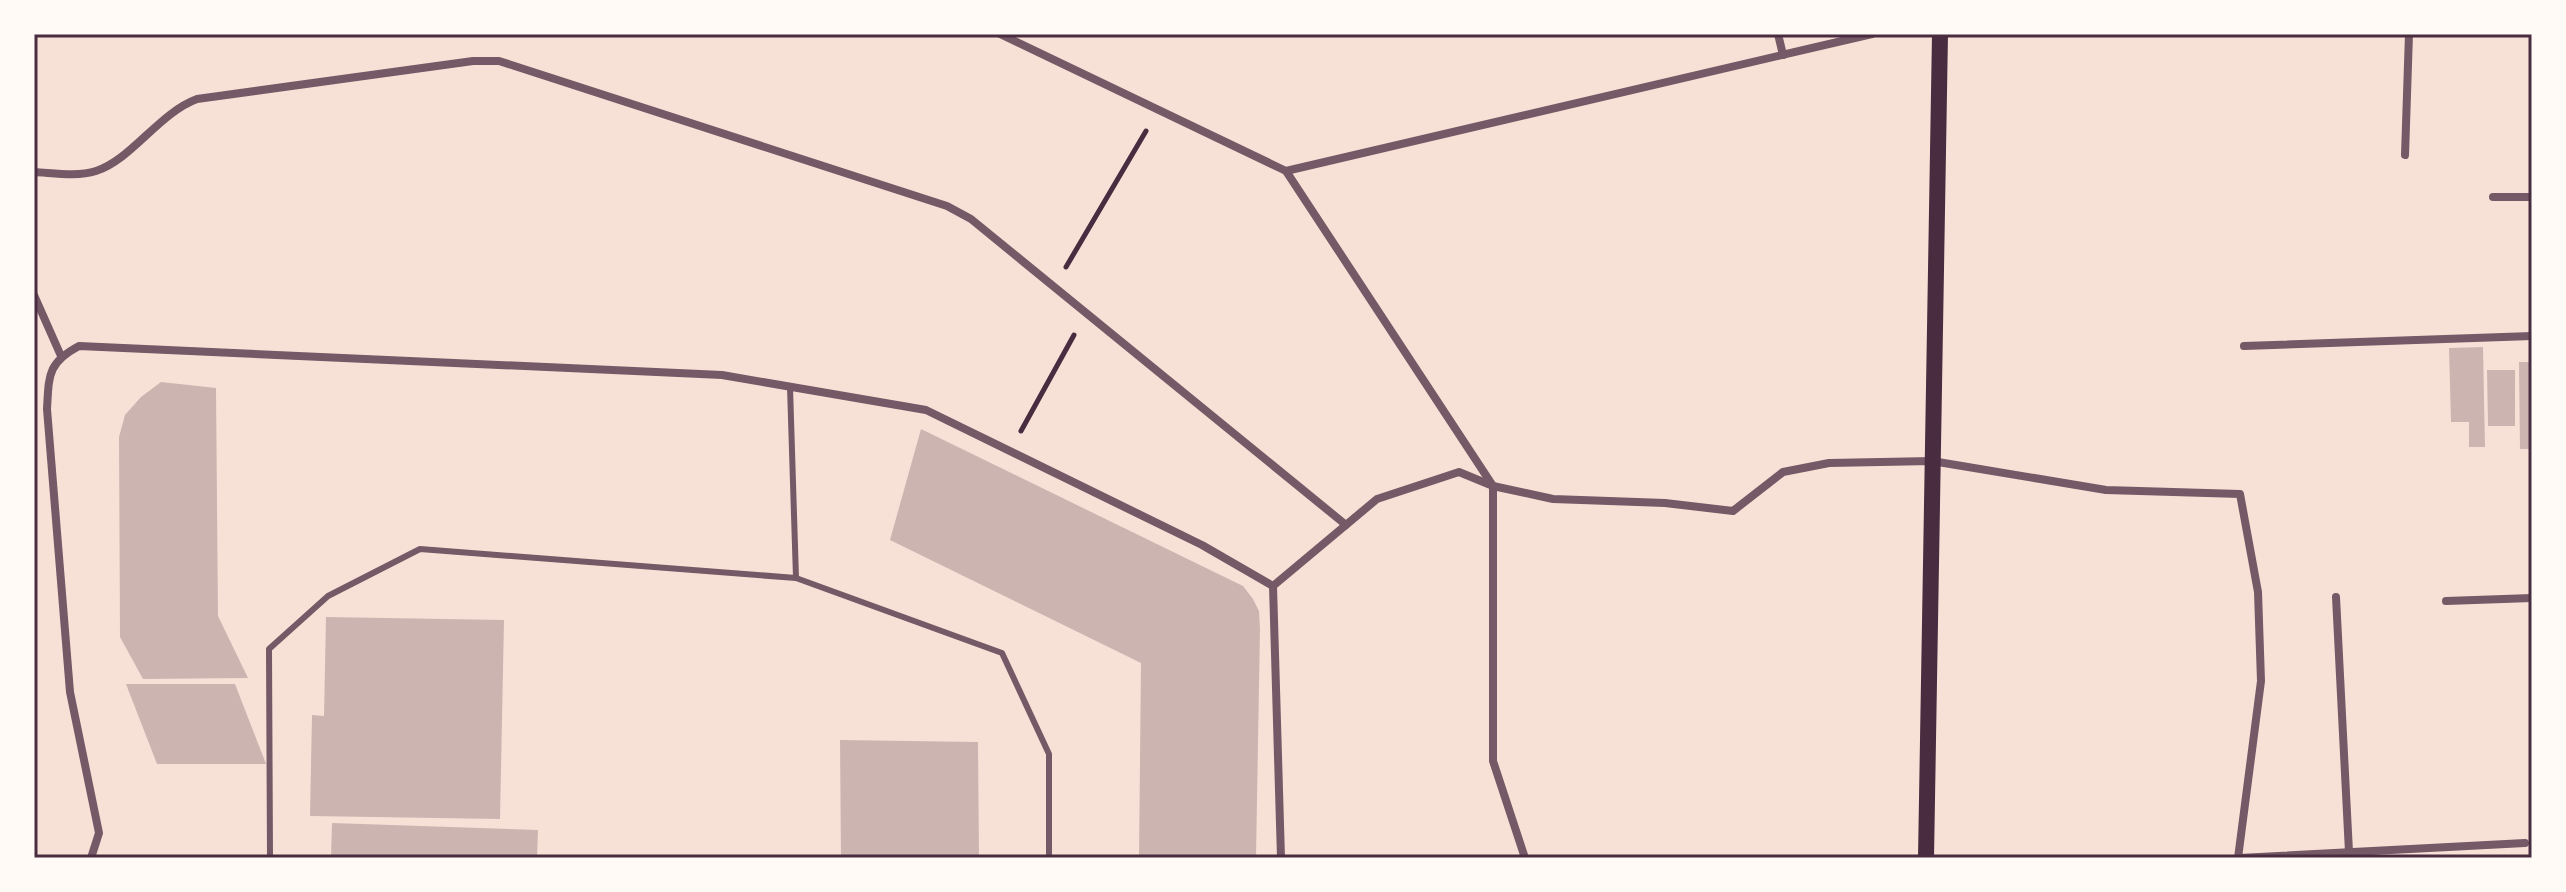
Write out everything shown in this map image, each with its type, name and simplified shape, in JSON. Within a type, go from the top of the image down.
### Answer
[{"type":"main road","points":[[1926,858],[1940,34]]},
{"type":"street","points":[[1000,34],[1286,171],[1493,486],[1493,761],[1525,858]]},
{"type":"street","points":[[1029,34],[1031,48]]},
{"type":"street","points":[[1778,34],[1783,55]]},
{"type":"street","points":[[1286,171],[1872,34]]},
{"type":"street","points":[[2405,155],[2409,34]]},
{"type":"street","points":[[34,172],[79,174],[98,170],[113,162],[181,104],[197,99],[461,62],[499,61],[947,206],[971,219],[1346,525]]},
{"type":"street","points":[[2493,197],[2532,197]]},
{"type":"street","points":[[34,295],[61,356]]},
{"type":"street","points":[[2244,346],[2532,336]]},
{"type":"street","points":[[91,858],[99,833],[70,692],[47,409],[49,373],[61,356],[79,346],[722,375],[926,410],[1202,545],[1273,586]]},
{"type":"street","points":[[1273,586],[1377,499],[1459,472],[1493,486],[1553,499],[1665,503],[1733,511],[1783,472],[1829,463],[1932,461],[2106,490],[2240,494],[2258,592],[2261,681],[2238,858],[2525,843]]},
{"type":"street","points":[[1273,586],[1281,858]]},
{"type":"street","points":[[2336,597],[2349,852]]},
{"type":"street","points":[[2446,601],[2532,598]]},
{"type":"lane","points":[[790,387],[796,578]]},
{"type":"lane","points":[[270,858],[269,649],[328,596],[420,549],[796,578],[1002,653],[1049,754],[1049,858]]},
{"type":"path","points":[[1055,287],[1158,109]]},
{"type":"path","points":[[1009,451],[1087,313]]},
{"type":"building","points":[[2483,347],[2485,447],[2469,447],[2469,422],[2451,422],[2449,348]]},
{"type":"building","points":[[2519,362],[2532,362],[2532,449],[2520,449]]},
{"type":"building","points":[[2487,370],[2515,370],[2515,426],[2488,426]]},
{"type":"building","points":[[161,382],[216,388],[218,616],[248,678],[143,679],[120,637],[119,437],[125,415],[141,397]]},
{"type":"building","points":[[921,429],[1243,586],[1259,611],[1260,629],[1256,858],[1139,858],[1141,663],[890,540]]},
{"type":"building","points":[[326,617],[504,620],[500,819],[310,816],[312,715],[324,716]]},
{"type":"building","points":[[126,684],[235,684],[266,764],[157,764]]},
{"type":"building","points":[[840,740],[978,742],[979,858],[841,858]]},
{"type":"building","points":[[332,823],[538,830],[537,858],[331,858]]}]
